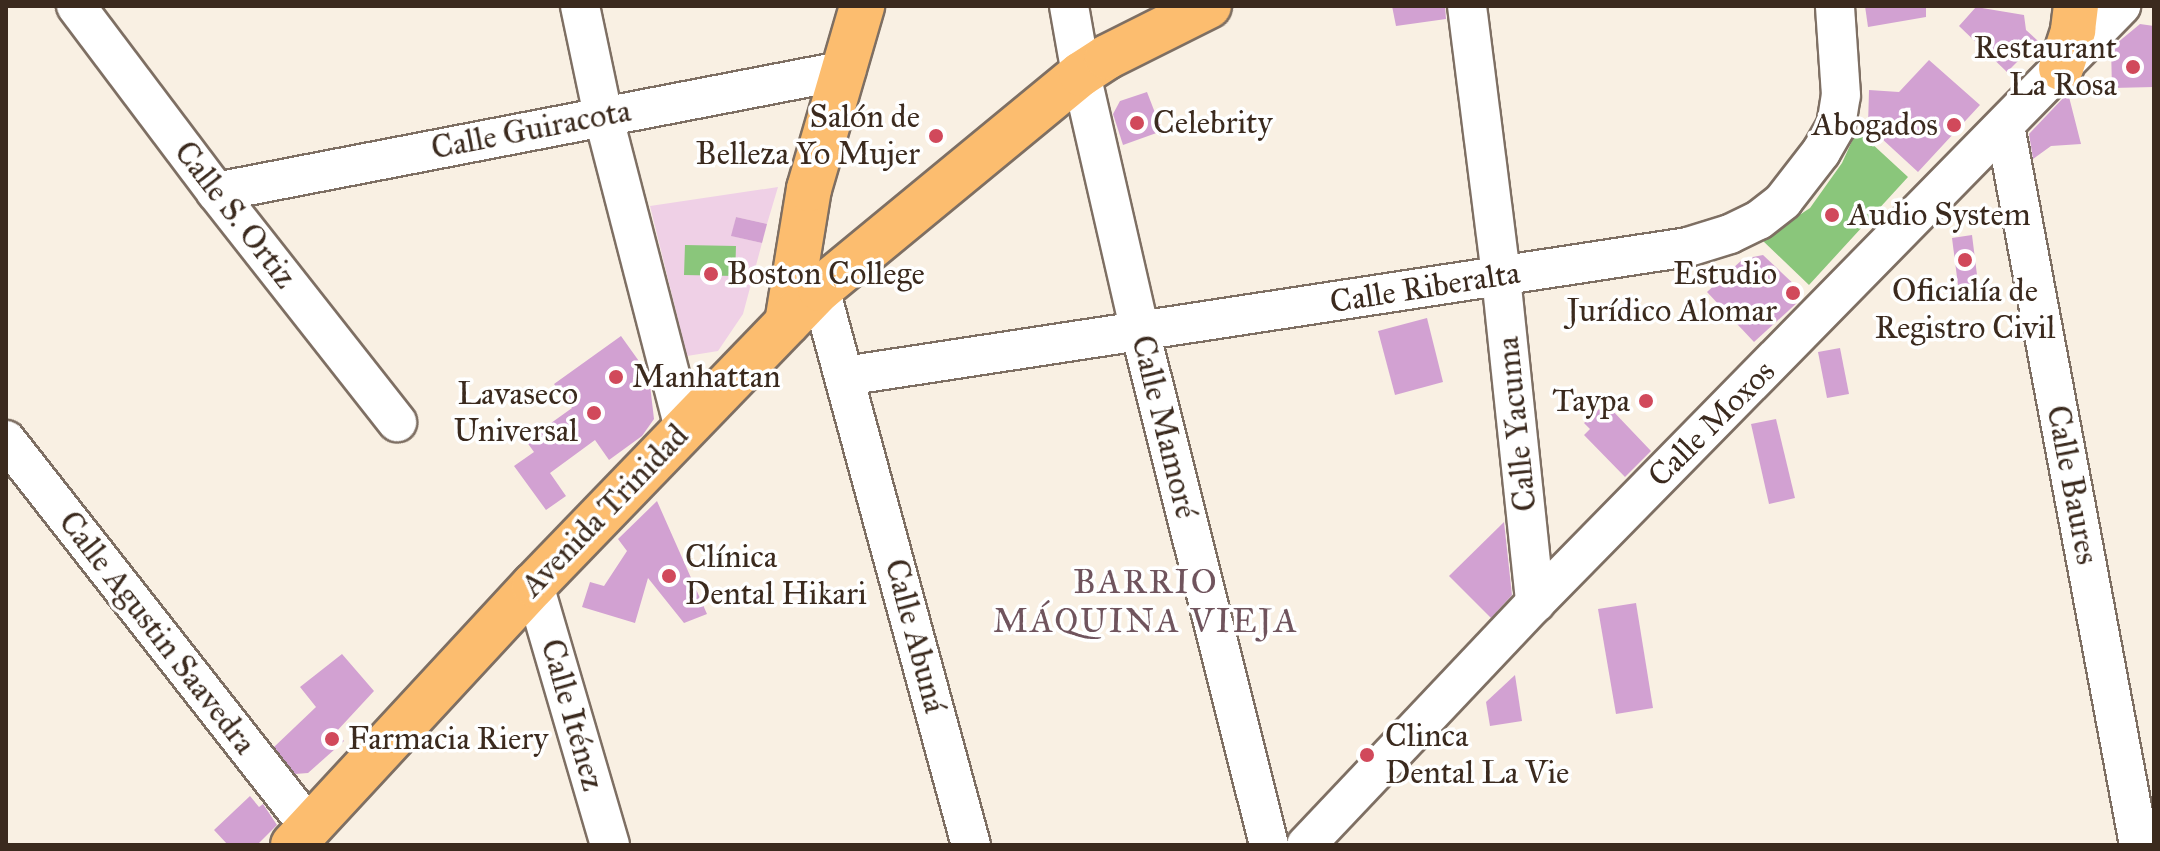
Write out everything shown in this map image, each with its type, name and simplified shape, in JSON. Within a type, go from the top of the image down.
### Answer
[{"type":"main road","points":[[787,323],[809,189],[846,70],[862,6]]},
{"type":"main road","name":"Avenida Trinidad","points":[[301,836],[534,585],[820,289],[1081,74],[1107,57],[1209,6]]},
{"type":"main road","points":[[2061,68],[2076,17],[2076,6]]},
{"type":"main road","points":[[809,189],[810,213],[828,235],[862,241],[889,231]]},
{"type":"street","name":"Calle S. Ortiz","points":[[76,6],[216,192],[397,422]]},
{"type":"street","points":[[580,6],[603,115],[684,429]]},
{"type":"street","name":"Calle Mamoré","points":[[1069,6],[1081,74],[1140,331],[1269,845]]},
{"type":"street","name":"Calle Yacuma","points":[[1467,6],[1501,277],[1535,603]]},
{"type":"street","name":"Calle Riberalta","points":[[845,376],[1688,247],[1730,234],[1759,220],[1798,184],[1836,126],[1841,95],[1835,6]]},
{"type":"street","name":"Calle Moxos","points":[[1306,845],[1535,603],[2121,6]]},
{"type":"street","name":"Calle Guiracota","points":[[216,192],[846,70]]},
{"type":"street","name":"Calle Baures","points":[[2005,126],[2139,845]]},
{"type":"street","name":"Calle Abuná","points":[[820,289],[971,845]]},
{"type":"street","name":"Calle Agustin Saavedra","points":[[6,440],[301,836]]},
{"type":"street","name":"Calle Iténez","points":[[534,585],[610,845]]},
{"type":"shaded area","name":"Boston College","points":[[778,187],[767,224],[736,217],[732,236],[762,243],[743,314],[718,351],[687,356],[650,206]]},
{"type":"green space","points":[[1857,130],[1908,177],[1809,285],[1762,240],[1810,208],[1842,163]]},
{"type":"green space","points":[[685,245],[736,246],[735,276],[684,275]]},
{"type":"building","points":[[1392,6],[1445,6],[1446,19],[1396,26]]},
{"type":"building","points":[[1865,6],[1926,6],[1926,17],[1868,27]]},
{"type":"building","points":[[1976,7],[2024,15],[2026,30],[2038,41],[2007,72],[1959,26]]},
{"type":"building","name":"Restaurant La Rosa","points":[[2140,24],[2154,26],[2154,87],[2112,88],[2111,48]]},
{"type":"building","points":[[1929,60],[1980,105],[1918,172],[1868,126],[1869,90],[1899,92]]},
{"type":"building","name":"Celebrity","points":[[1147,92],[1162,131],[1123,145],[1113,114],[1120,101]]},
{"type":"building","points":[[2068,93],[2081,144],[2051,146],[2033,159],[2029,134]]},
{"type":"building","points":[[736,217],[767,224],[762,243],[731,236]]},
{"type":"building","name":"Oficialía de Registro Civil","points":[[1972,235],[1978,283],[1958,285],[1952,238]]},
{"type":"building","points":[[1763,255],[1798,288],[1799,301],[1754,342],[1707,292],[1743,259]]},
{"type":"building","points":[[1427,318],[1443,382],[1395,395],[1378,331]]},
{"type":"building","points":[[621,336],[641,364],[637,367],[650,385],[654,419],[642,436],[609,460],[595,440],[550,473],[566,496],[546,510],[514,466],[534,452],[526,441],[572,408],[554,384]]},
{"type":"building","points":[[1840,348],[1849,394],[1827,398],[1818,352]]},
{"type":"building","points":[[1599,409],[1605,415],[1611,409],[1651,451],[1625,477],[1584,435],[1590,429],[1584,423]]},
{"type":"building","points":[[1776,419],[1795,498],[1769,504],[1751,424]]},
{"type":"building","name":"Clínica Dental Hikari","points":[[657,501],[707,614],[684,623],[648,578],[635,623],[582,607],[590,582],[604,586],[627,551],[618,539]]},
{"type":"building","points":[[1504,522],[1512,595],[1491,618],[1449,576]]},
{"type":"building","points":[[1636,603],[1653,708],[1616,714],[1598,609]]},
{"type":"building","points":[[342,654],[374,691],[336,732],[344,741],[308,773],[295,774],[274,747],[316,707],[300,687]]},
{"type":"building","points":[[1515,675],[1522,721],[1490,726],[1486,702]]},
{"type":"building","points":[[250,796],[259,807],[263,804],[277,825],[257,845],[228,845],[214,830]]},
{"type":"place","name":"Restaurant La Rosa","points":[[2133,67]]},
{"type":"place","name":"Celebrity","points":[[1137,123]]},
{"type":"place","name":"Abogados","points":[[1954,125]]},
{"type":"place","name":"Salón de Belleza Yo Mujer","points":[[936,136]]},
{"type":"place","name":"Audio System","points":[[1832,215]]},
{"type":"place","name":"Oficialía de Registro Civil","points":[[1965,260]]},
{"type":"place","name":"Boston College","points":[[711,274]]},
{"type":"place","name":"Estudio Jurídico Alomar","points":[[1793,293]]},
{"type":"place","name":"Manhattan","points":[[616,377]]},
{"type":"place","name":"Taypa","points":[[1646,401]]},
{"type":"place","name":"Lavaseco Universal","points":[[594,413]]},
{"type":"place","name":"Clínica Dental Hikari","points":[[669,576]]},
{"type":"place","name":"Farmacia Riery","points":[[332,739]]},
{"type":"place","name":"Clinca Dental La Vie","points":[[1367,755]]},
{"type":"district","name":"BARRIO MÁQUINA VIEJA","points":[[1146,600]]}]
